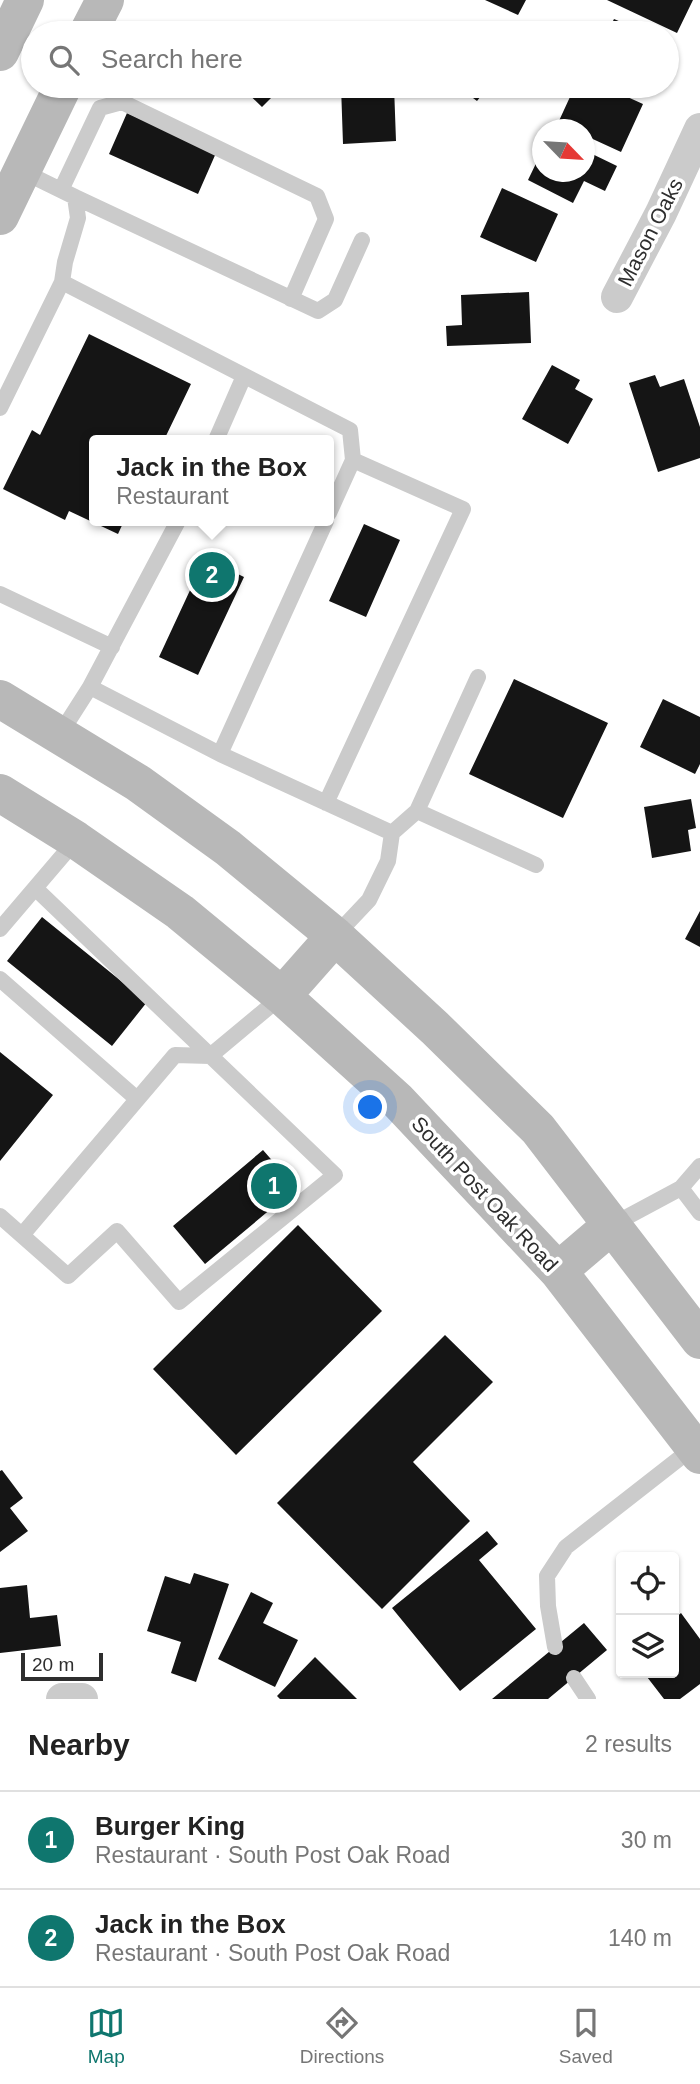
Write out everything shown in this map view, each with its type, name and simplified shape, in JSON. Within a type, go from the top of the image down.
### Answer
[{"type":"main road","points":[[0,52],[25,0]]},
{"type":"main road","points":[[94,21],[104,0]]},
{"type":"main road","points":[[0,216],[11,165],[55,98]]},
{"type":"main road","points":[[0,699],[138,783],[228,848],[335,936],[435,1028],[538,1129],[700,1340]]},
{"type":"main road","name":"South Post Oak Road","points":[[2,797],[76,840],[180,912],[282,996],[397,1100],[558,1271],[697,1451]]},
{"type":"main road","points":[[282,996],[335,936]]},
{"type":"main road","points":[[558,1271],[612,1225]]},
{"type":"street","name":"Mason Oaks","points":[[617,297],[661,213],[700,129]]},
{"type":"street","points":[[62,1699],[82,1699]]},
{"type":"lane","points":[[0,408],[62,282],[78,218],[68,194],[100,108],[122,102],[317,196],[326,219],[291,299]]},
{"type":"lane","points":[[11,165],[318,311],[335,300],[362,240]]},
{"type":"lane","points":[[62,282],[350,430],[353,460],[334,502]]},
{"type":"lane","points":[[218,435],[244,376]]},
{"type":"lane","points":[[326,803],[463,509],[353,460]]},
{"type":"lane","points":[[60,734],[112,648],[175,526]]},
{"type":"lane","points":[[220,754],[324,526]]},
{"type":"lane","points":[[0,594],[112,648]]},
{"type":"lane","points":[[335,936],[369,900],[388,861],[392,833],[416,811],[478,677]]},
{"type":"lane","points":[[90,687],[220,754],[392,833]]},
{"type":"lane","points":[[416,811],[536,865]]},
{"type":"lane","points":[[0,929],[76,840]]},
{"type":"lane","points":[[0,1216],[68,1276],[117,1230],[179,1302],[335,1175],[35,888]]},
{"type":"lane","points":[[0,979],[137,1099]]},
{"type":"lane","points":[[22,1236],[175,1055],[210,1056],[282,996]]},
{"type":"lane","points":[[612,1225],[681,1188],[700,1166]]},
{"type":"lane","points":[[681,1188],[700,1213]]},
{"type":"lane","points":[[555,1647],[548,1606],[548,1576],[566,1548],[697,1451]]},
{"type":"lane","points":[[574,1678],[588,1699]]},
{"type":"building","points":[[485,0],[526,0],[518,15]]},
{"type":"building","points":[[607,0],[693,0],[679,29],[679,21],[652,21]]},
{"type":"building","points":[[253,98],[271,98],[262,107]]},
{"type":"building","points":[[341,98],[394,98],[396,141],[343,144]]},
{"type":"building","points":[[569,98],[630,98],[643,104],[621,152],[595,140],[595,119],[560,119]]},
{"type":"building","points":[[127,113],[216,153],[198,194],[109,154]]},
{"type":"building","points":[[595,155],[617,166],[605,191],[586,182],[595,182]]},
{"type":"building","points":[[532,172],[532,182],[584,182],[573,203],[528,180]]},
{"type":"building","points":[[502,188],[558,214],[536,262],[480,237]]},
{"type":"building","points":[[529,292],[531,343],[447,346],[446,326],[462,325],[461,295]]},
{"type":"building","points":[[89,334],[191,384],[166,435],[89,435],[89,520],[69,511],[65,520],[3,489],[32,430],[40,435]]},
{"type":"building","points":[[552,365],[580,380],[575,389],[593,399],[568,444],[522,419]]},
{"type":"building","points":[[655,375],[660,387],[684,379],[700,427],[700,458],[658,472],[629,383]]},
{"type":"building","points":[[364,524],[400,540],[366,617],[329,601]]},
{"type":"building","points":[[101,526],[122,526],[118,534]]},
{"type":"building","points":[[205,558],[244,577],[198,675],[159,657]]},
{"type":"building","points":[[514,679],[608,723],[563,818],[469,774]]},
{"type":"building","points":[[663,699],[700,717],[700,764],[695,774],[640,747]]},
{"type":"building","points":[[691,799],[696,828],[688,830],[691,851],[652,858],[644,807]]},
{"type":"building","points":[[700,911],[700,947],[685,939]]},
{"type":"building","points":[[42,917],[147,1002],[112,1046],[7,961]]},
{"type":"building","points":[[0,1052],[53,1095],[0,1161]]},
{"type":"building","points":[[263,1150],[296,1188],[205,1264],[173,1226]]},
{"type":"building","points":[[298,1225],[382,1311],[236,1455],[153,1369]]},
{"type":"building","points":[[445,1335],[493,1382],[413,1462],[470,1521],[382,1609],[277,1503]]},
{"type":"building","points":[[2,1470],[23,1498],[10,1508],[28,1531],[0,1552],[0,1471]]},
{"type":"building","points":[[487,1531],[498,1544],[479,1560],[536,1629],[460,1691],[392,1608]]},
{"type":"building","points":[[194,1573],[229,1584],[196,1682],[171,1673],[181,1642],[147,1631],[165,1576],[190,1584]]},
{"type":"building","points":[[27,1585],[30,1618],[57,1615],[61,1646],[0,1653],[0,1588]]},
{"type":"building","points":[[251,1592],[273,1603],[263,1623],[298,1640],[275,1687],[218,1659]]},
{"type":"building","points":[[681,1613],[700,1639],[700,1684],[680,1699],[664,1699],[648,1678],[679,1678]]},
{"type":"building","points":[[584,1623],[607,1650],[548,1699],[492,1699]]},
{"type":"building","points":[[315,1657],[357,1699],[280,1699],[277,1696]]},
{"type":"place","name":"Jack in the Box","points":[[212,575]]},
{"type":"place","name":"Burger King","points":[[274,1186]]}]
